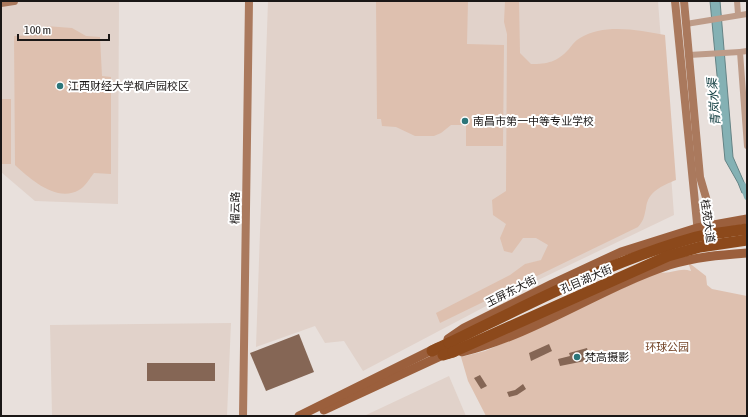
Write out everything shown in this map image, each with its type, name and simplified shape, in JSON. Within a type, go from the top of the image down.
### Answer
[{"type":"highway","name":"孔目湖大街","points":[[449,350],[556,291],[664,247],[698,237],[747,229]]},
{"type":"highway","name":"孔目湖大街","points":[[432,351],[449,350],[668,256],[700,247],[747,240]]},
{"type":"main road","name":"玉屏东大街","points":[[299,416],[432,351],[464,328],[552,284],[621,252],[697,228],[747,219]]},
{"type":"main road","points":[[312,416],[449,350],[483,347],[513,336],[643,275],[670,265],[702,257],[747,253]]},
{"type":"street","points":[[1,3],[14,1]]},
{"type":"street","name":"榴云路","points":[[239,416],[244,1]]},
{"type":"street","name":"榴云路","points":[[243,416],[249,1]]},
{"type":"street","name":"桂苑大道","points":[[675,1],[697,228],[702,257]]},
{"type":"street","name":"桂苑大道","points":[[684,1],[700,177],[707,201],[709,225],[710,242],[702,257]]},
{"type":"street","points":[[737,1],[738,14]]},
{"type":"street","points":[[686,24],[738,14],[747,14]]},
{"type":"street","points":[[689,55],[744,52],[747,146]]},
{"type":"shaded area","name":"江西财经大学枫庐园校区","points":[[1,1],[119,1],[118,204],[35,201],[1,172]]},
{"type":"shaded area","name":"南昌市第一中等专业学校","points":[[268,1],[658,1],[674,215],[513,292],[363,371],[344,341],[325,343],[315,326],[256,347]]},
{"type":"shaded area","points":[[231,323],[227,416],[52,416],[50,325]]},
{"type":"shaded area","points":[[449,376],[466,416],[364,416]]},
{"type":"green space","points":[[376,1],[468,1],[467,44],[504,45],[503,146],[466,146],[466,125],[451,125],[441,133],[434,136],[415,136],[396,127],[382,126],[381,119],[377,119]]},
{"type":"green space","points":[[505,1],[519,1],[520,53],[531,64],[547,63],[552,61],[565,53],[579,39],[589,33],[600,30],[622,29],[665,35],[676,180],[661,187],[653,193],[647,202],[643,220],[638,227],[440,323],[436,313],[510,275],[525,264],[541,260],[548,245],[536,238],[523,238],[512,253],[504,251],[500,238],[506,224],[493,215],[492,200],[506,191],[507,34],[504,22]]},
{"type":"green space","name":"江西财经大学枫庐园校区","points":[[46,26],[72,28],[86,36],[100,37],[102,76],[111,77],[111,174],[94,173],[81,189],[71,193],[62,194],[44,188],[28,177],[15,165],[14,36],[31,35]]},
{"type":"green space","points":[[1,99],[11,99],[11,164],[1,164]]},
{"type":"green space","name":"环球公园","points":[[688,262],[706,276],[707,285],[712,289],[747,296],[747,416],[486,416],[468,381],[461,357],[485,351],[539,328],[537,326],[659,272],[667,273],[682,270],[691,271]]},
{"type":"water","points":[[710,1],[720,1],[733,157],[747,189],[747,192],[742,193],[725,160]]},
{"type":"building","points":[[299,334],[314,372],[266,391],[250,353]]},
{"type":"building","points":[[549,344],[552,351],[531,361],[529,353]]},
{"type":"building","name":"梵高摄影","points":[[587,348],[590,360],[560,366],[558,359],[570,356],[569,353]]},
{"type":"building","points":[[147,363],[215,363],[215,381],[147,381]]},
{"type":"building","points":[[480,375],[487,386],[481,389],[474,378]]},
{"type":"building","points":[[523,384],[526,389],[517,395],[509,397],[507,392],[515,390]]},
{"type":"waterway","name":"青岚水渠","points":[[743,185],[747,197]]},
{"type":"place","name":"江西财经大学枫庐园校区","points":[[60,86]]},
{"type":"place","name":"南昌市第一中等专业学校","points":[[465,121]]},
{"type":"place","name":"梵高摄影","points":[[577,357]]}]
